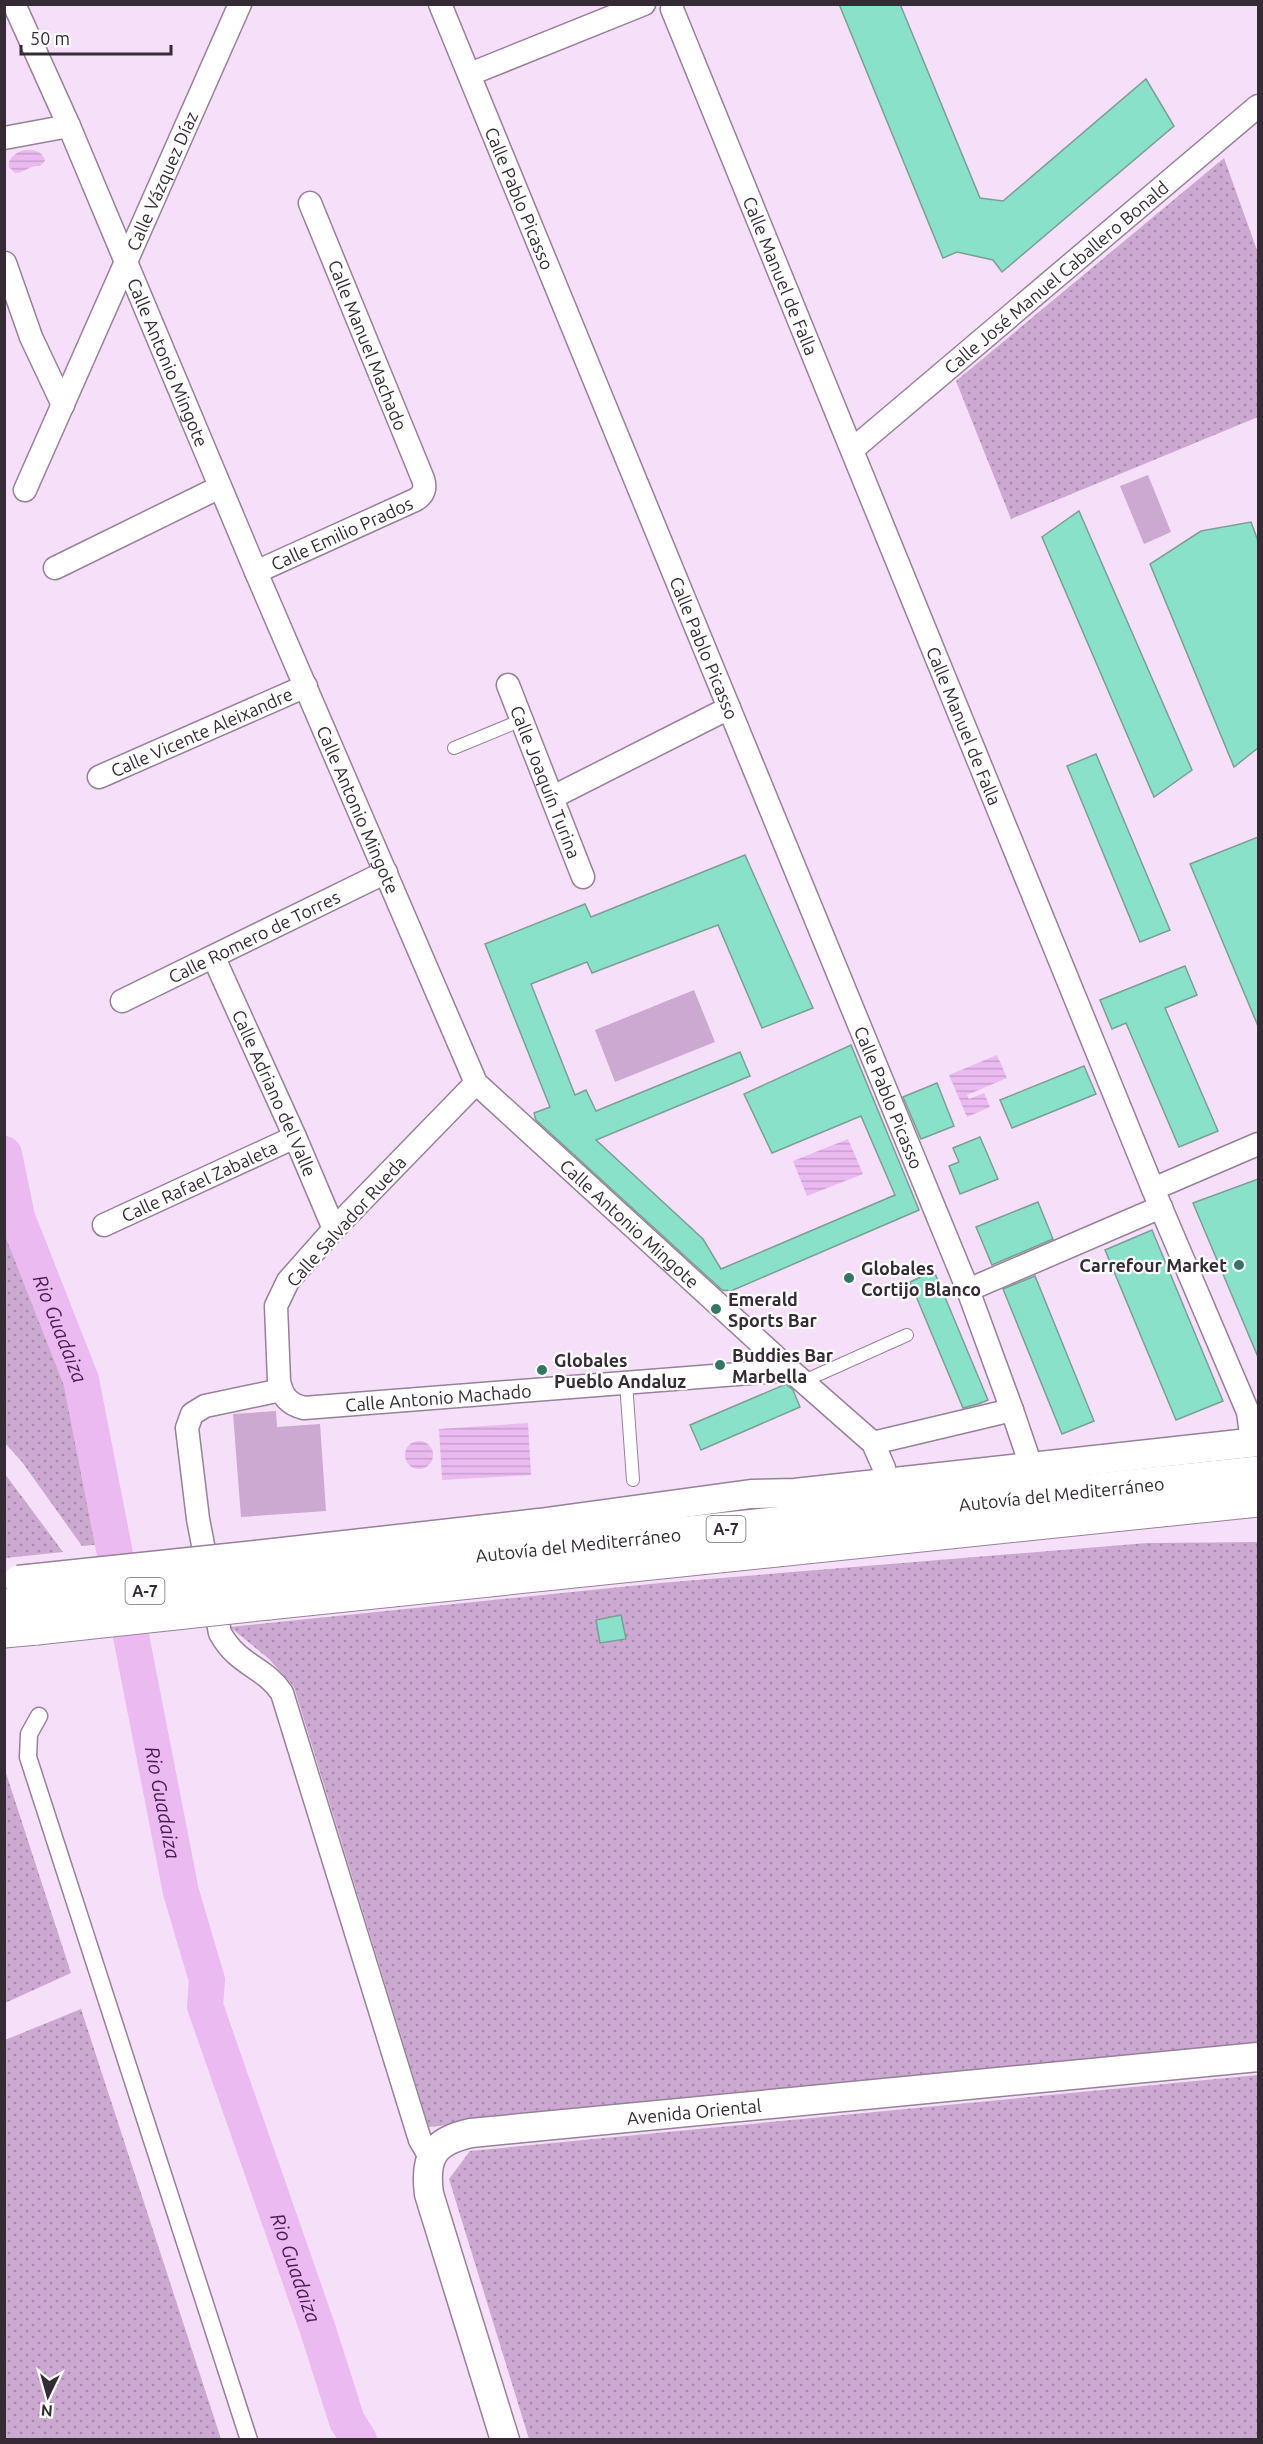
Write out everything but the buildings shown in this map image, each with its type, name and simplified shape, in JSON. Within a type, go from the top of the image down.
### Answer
[{"type":"highway","name":"Autovía del Mediterráneo","points":[[16,1610],[262,1579],[1191,1481],[1257,1454]]},
{"type":"highway","name":"Autovía del Mediterráneo","points":[[262,1579],[1083,1520],[1258,1500]]},
{"type":"highway","points":[[1083,1520],[1142,1528],[1258,1522]]},
{"type":"street","name":"Calle Antonio Mingote","points":[[14,4],[69,126],[256,572],[476,1083],[873,1443],[884,1468],[885,1484]]},
{"type":"street","name":"Calle Pablo Picasso","points":[[440,4],[968,1290],[1027,1454],[1028,1468]]},
{"type":"street","points":[[470,74],[644,4]]},
{"type":"street","name":"Calle Vázquez Díaz","points":[[25,490],[126,265],[235,6]]},
{"type":"street","name":"Calle Manuel de Falla","points":[[668,6],[853,449],[1157,1198],[1248,1412],[1257,1454]]},
{"type":"street","name":"Calle José Manuel Caballero Bonald","points":[[853,449],[1258,106]]},
{"type":"street","points":[[4,138],[69,126]]},
{"type":"street","name":"Calle Manuel Machado","points":[[309,203],[412,450],[425,489]]},
{"type":"street","points":[[5,263],[31,337],[63,405]]},
{"type":"street","points":[[55,568],[220,487]]},
{"type":"street","name":"Calle Emilio Prados","points":[[256,572],[415,500],[425,489]]},
{"type":"street","name":"Calle Joaquín Turina","points":[[508,685],[583,877]]},
{"type":"street","name":"Calle Vicente Aleixandre","points":[[99,777],[306,686]]},
{"type":"street","points":[[553,797],[729,708]]},
{"type":"street","name":"Calle Romero de Torres","points":[[122,1001],[387,872]]},
{"type":"street","name":"Calle Adriano del Valle","points":[[214,958],[296,1137],[334,1230]]},
{"type":"street","name":"Calle Salvador Rueda","points":[[281,1390],[276,1306],[288,1281],[476,1083]]},
{"type":"street","name":"Calle Rafael Zabaleta","points":[[104,1225],[296,1137]]},
{"type":"street","points":[[968,1290],[1157,1198],[1258,1144]]},
{"type":"street","name":"Calle Antonio Machado","points":[[281,1390],[288,1401],[304,1408],[626,1383],[797,1376]]},
{"type":"street","points":[[281,1390],[205,1406],[192,1414],[187,1428],[198,1519],[220,1633],[228,1647],[239,1659],[275,1683],[282,1693],[420,2140],[430,2157],[426,2175],[429,2194],[505,2439]]},
{"type":"street","points":[[873,1443],[1012,1410]]},
{"type":"street","points":[[16,1610],[262,1579],[540,1523],[751,1494],[795,1493],[1028,1468],[1257,1454]]},
{"type":"street","points":[[39,1716],[29,1734],[28,1757],[249,2439]]},
{"type":"street","name":"Avenida Oriental","points":[[430,2157],[441,2145],[455,2136],[471,2133],[1258,2057]]},
{"type":"lane","points":[[454,748],[522,720]]},
{"type":"lane","points":[[797,1376],[907,1335]]},
{"type":"lane","points":[[626,1383],[633,1480]]},
{"type":"shaded area","points":[[24,150],[40,153],[45,161],[40,166],[15,173],[9,167],[11,158]]},
{"type":"shaded area","points":[[1224,158],[1258,253],[1258,417],[1011,519],[956,381]]},
{"type":"shaded area","points":[[1148,475],[1171,532],[1144,544],[1120,486]]},
{"type":"shaded area","points":[[694,990],[715,1042],[615,1082],[595,1030]]},
{"type":"shaded area","points":[[997,1055],[1007,1078],[967,1095],[969,1099],[984,1093],[990,1107],[967,1117],[949,1075]]},
{"type":"shaded area","points":[[848,1139],[863,1174],[807,1196],[793,1161]]},
{"type":"shaded area","points":[[4,1209],[48,1310],[77,1406],[104,1544],[82,1546],[22,1462],[5,1443]]},
{"type":"shaded area","points":[[276,1411],[277,1427],[320,1424],[326,1511],[241,1517],[233,1414]]},
{"type":"shaded area","points":[[528,1423],[531,1475],[442,1480],[439,1429]]},
{"type":"shaded area","points":[[419,1441],[429,1445],[433,1455],[429,1465],[419,1469],[409,1465],[405,1455],[409,1445]]},
{"type":"shaded area","points":[[5,1474],[63,1552],[5,1558]]},
{"type":"shaded area","points":[[1258,1542],[1258,2045],[429,2127],[294,1687],[269,1659],[230,1627],[660,1583],[1147,1543]]},
{"type":"shaded area","points":[[4,1767],[71,1973],[5,2003],[4,2003]]},
{"type":"shaded area","points":[[81,2009],[221,2439],[5,2439],[5,2040]]},
{"type":"shaded area","points":[[1258,2075],[1258,2439],[529,2439],[449,2179],[470,2151]]},
{"type":"waterway","name":"Rio Guadaiza","points":[[4,1154],[17,1217],[81,1380],[181,1892],[207,1980],[205,2006],[317,2327],[347,2421],[359,2440]]},
{"type":"place","name":"Carrefour Market","points":[[1239,1265]]},
{"type":"place","name":"Globales Cortijo Blanco","points":[[849,1278]]},
{"type":"place","name":"Emerald Sports Bar","points":[[716,1309]]},
{"type":"place","name":"Buddies Bar Marbella","points":[[720,1365]]},
{"type":"place","name":"Globales Pueblo Andaluz","points":[[542,1370]]}]
